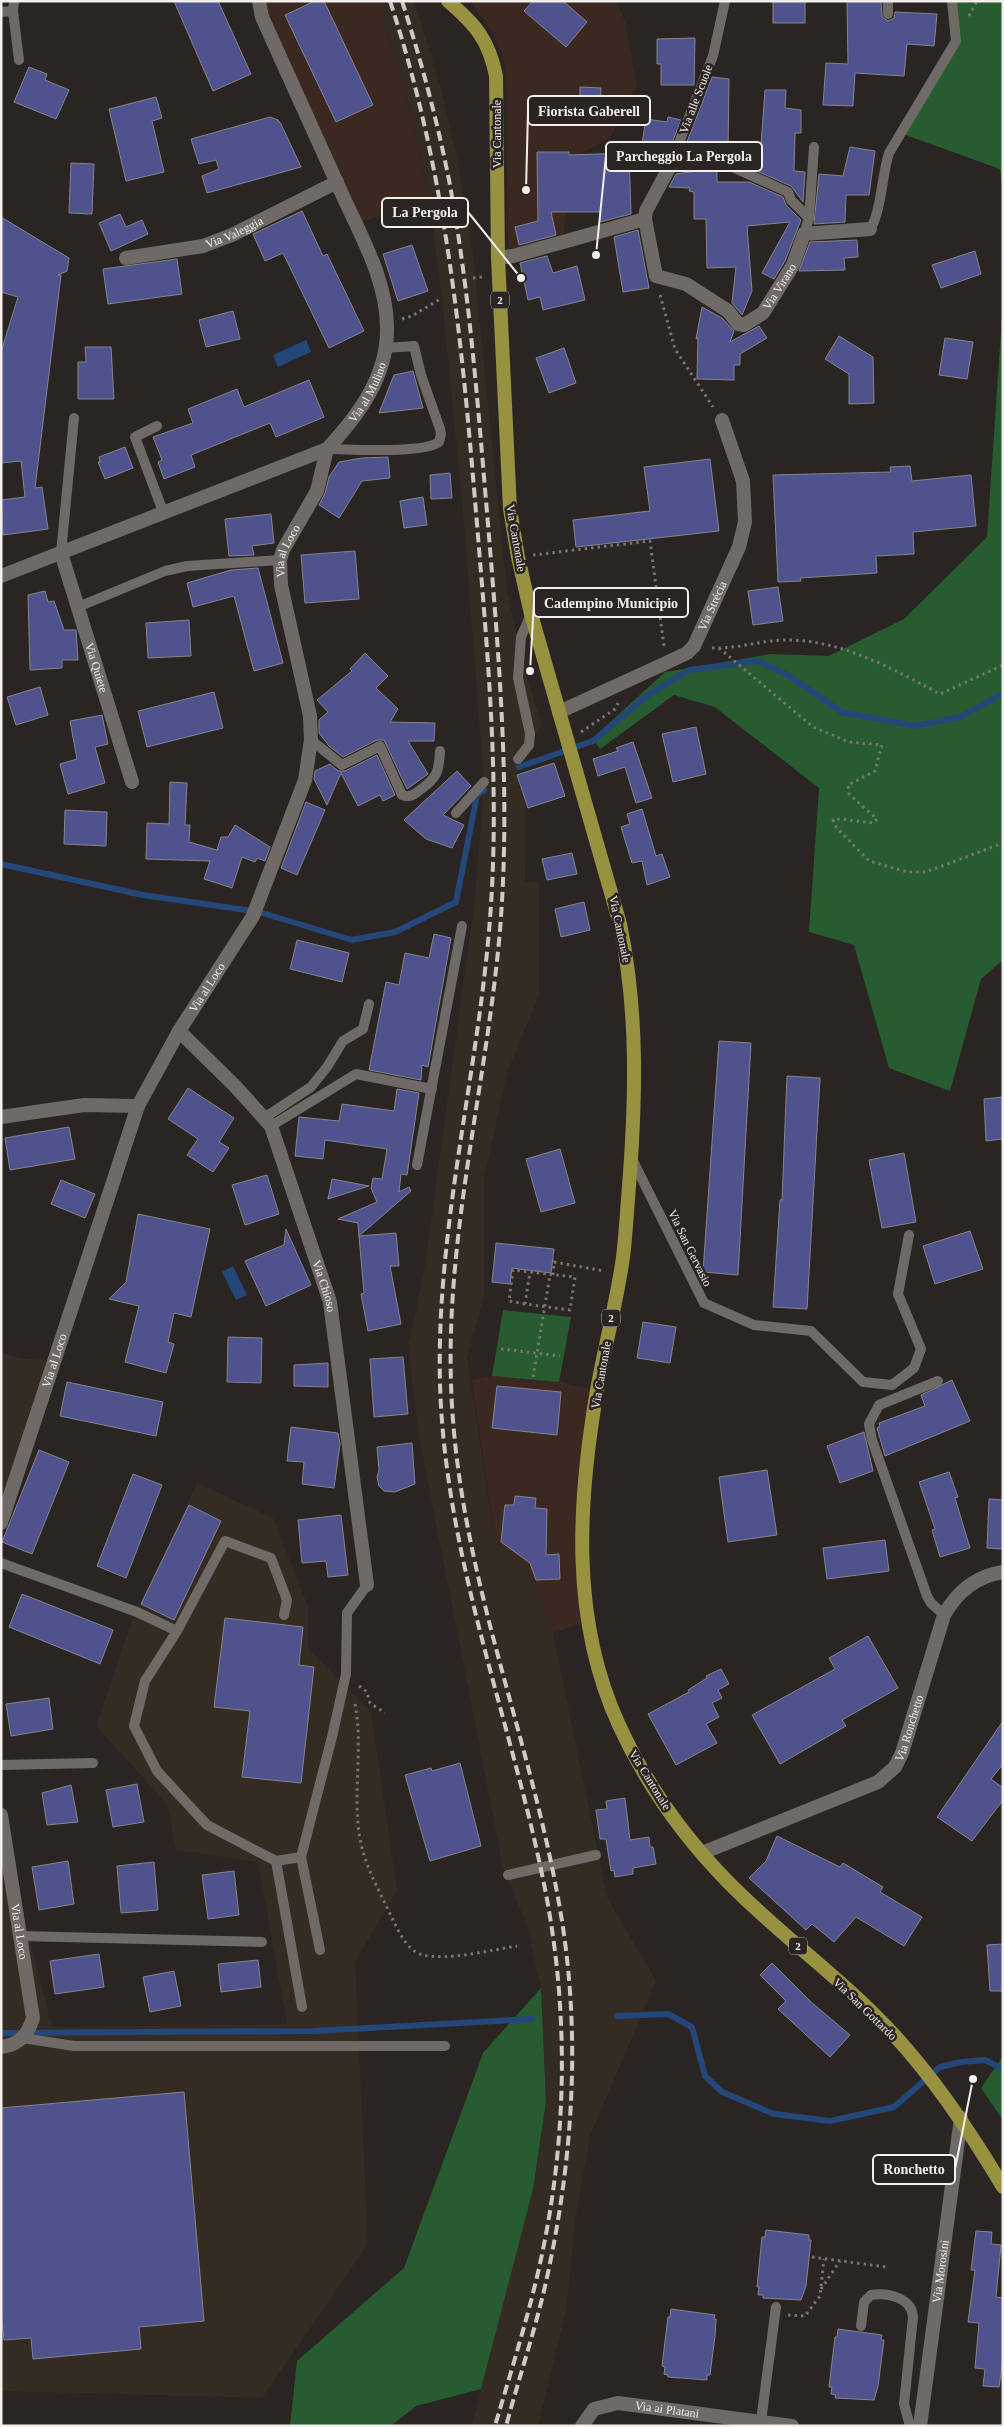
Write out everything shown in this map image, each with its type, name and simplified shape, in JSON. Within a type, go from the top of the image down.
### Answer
[{"type":"main road","name":"Via Cantonale","points":[[448,1],[478,30],[494,64],[497,88],[498,258],[510,509],[518,557],[531,614],[574,758],[614,901],[627,956],[635,1054],[631,1158],[623,1258],[597,1390],[585,1478],[581,1548],[586,1612],[604,1690],[627,1742],[653,1788],[702,1853]]},
{"type":"main road","name":"Via San Gottardo","points":[[702,1853],[726,1880],[895,2036],[960,2118],[1003,2186]]},
{"type":"street","name":"Via al Mulino","points":[[1,576],[327,449],[361,409],[375,379],[386,348],[387,322],[383,293],[373,266],[262,17],[259,1]]},
{"type":"street","name":"Via alle Scuole","points":[[645,220],[646,210],[669,168]]},
{"type":"street","name":"Via Valeggia","points":[[126,258],[203,246],[232,235],[336,182]]},
{"type":"street","points":[[498,258],[513,256],[645,220],[656,276]]},
{"type":"street","points":[[804,234],[870,229]]},
{"type":"street","name":"Via Virano","points":[[656,276],[686,284],[728,311],[738,324],[744,325],[762,313],[793,265],[804,234]]},
{"type":"street","name":"Via Strécia","points":[[694,646],[739,547],[745,522],[743,481],[722,420]]},
{"type":"street","name":"Via al Loco","points":[[1,1523],[138,1106],[179,1030],[256,910],[305,780],[311,740],[310,716],[281,585],[280,560],[283,550],[317,491],[327,449]]},
{"type":"street","name":"Via Quiete","points":[[61,553],[132,782]]},
{"type":"street","points":[[559,712],[687,653],[694,646]]},
{"type":"street","name":"Via Chioso","points":[[179,1030],[267,1122],[330,1302],[367,1585]]},
{"type":"street","points":[[1,1117],[84,1105],[138,1106]]},
{"type":"street","name":"Via Ronchetto","points":[[702,1853],[878,1782],[889,1774],[902,1753],[944,1615],[951,1602],[965,1587],[980,1579],[1003,1572]]},
{"type":"street","name":"Via al Loco","points":[[1,1815],[33,2018],[24,2038]]},
{"type":"street","points":[[1,2047],[13,2045],[24,2038]]},
{"type":"street","name":"Via Morosini","points":[[920,2426],[960,2118]]},
{"type":"street","name":"Via ai Platani","points":[[582,2426],[594,2409],[618,2403],[792,2426]]},
{"type":"lane","name":"Via alle Scuole","points":[[669,168],[713,56],[725,1]]},
{"type":"lane","points":[[888,1],[888,14]]},
{"type":"lane","points":[[870,229],[876,221],[882,173],[888,153],[956,42],[952,1]]},
{"type":"lane","points":[[1,12],[13,6],[19,60]]},
{"type":"lane","points":[[804,234],[809,218],[814,147]]},
{"type":"lane","points":[[669,168],[719,161],[788,192],[792,200],[809,218]]},
{"type":"lane","points":[[327,449],[414,448],[429,447],[439,442],[440,429],[421,375],[414,346],[386,348]]},
{"type":"lane","points":[[61,553],[74,418]]},
{"type":"lane","points":[[157,426],[135,437],[164,514]]},
{"type":"lane","points":[[78,606],[165,571],[187,566],[280,560]]},
{"type":"lane","points":[[518,759],[529,744],[530,739],[518,678],[521,637],[531,614]]},
{"type":"lane","points":[[311,740],[342,765],[380,746],[402,795],[406,796],[413,795],[434,780],[439,766],[440,751]]},
{"type":"lane","points":[[456,813],[484,782]]},
{"type":"lane","points":[[417,1165],[462,926]]},
{"type":"lane","points":[[267,1122],[311,1087],[327,1067],[342,1041],[363,1029],[369,1004]]},
{"type":"lane","points":[[267,1122],[356,1074],[432,1089]]},
{"type":"lane","name":"Via San Gervasio","points":[[631,1158],[704,1303],[754,1325],[812,1331],[864,1382],[892,1384],[914,1368],[918,1355],[920,1348],[898,1294],[909,1235]]},
{"type":"lane","points":[[938,1381],[879,1405],[869,1424],[872,1440],[927,1596],[936,1609],[944,1615]]},
{"type":"lane","points":[[284,1615],[287,1600],[271,1558],[225,1541],[177,1631],[145,1681],[134,1726],[157,1771],[207,1825],[276,1861],[301,1857]]},
{"type":"lane","points":[[1,1563],[137,1612],[177,1631]]},
{"type":"lane","points":[[320,1950],[301,1857],[346,1674],[347,1613],[367,1585]]},
{"type":"lane","points":[[1,1764],[93,1763]]},
{"type":"lane","points":[[508,1875],[596,1855]]},
{"type":"lane","points":[[276,1861],[302,2007]]},
{"type":"lane","points":[[20,1936],[262,1942]]},
{"type":"lane","points":[[24,2038],[74,2046],[445,2046]]},
{"type":"lane","points":[[861,2326],[863,2305],[869,2296],[875,2294],[895,2297],[911,2306],[913,2317],[904,2404],[910,2426]]},
{"type":"lane","points":[[761,2421],[775,2310]]},
{"type":"path","points":[[656,276],[675,349],[722,420]]},
{"type":"path","points":[[387,322],[412,316],[442,298]]},
{"type":"path","points":[[518,557],[650,541],[666,663]]},
{"type":"path","points":[[694,646],[720,648],[765,641],[790,640],[818,644],[844,650],[888,666],[940,694],[1003,665]]},
{"type":"path","points":[[720,648],[813,727],[848,742],[882,745],[875,771],[848,785],[849,794],[877,819],[873,824],[840,818],[833,820],[836,827],[869,861],[907,872],[926,872],[1003,843]]},
{"type":"path","points":[[533,1377],[554,1262],[597,1269]]},
{"type":"path","points":[[513,1270],[530,1272],[575,1277],[570,1310],[509,1301],[513,1270]]},
{"type":"path","points":[[525,1304],[530,1272]]},
{"type":"path","points":[[500,1349],[560,1356]]},
{"type":"path","points":[[346,1674],[367,1692],[370,1703],[385,1713]]},
{"type":"path","points":[[346,1674],[356,1705],[360,1744],[357,1791],[361,1843],[368,1868],[402,1940],[420,1955],[436,1958],[517,1946]]},
{"type":"path","points":[[812,2257],[886,2267]]},
{"type":"path","points":[[775,2310],[805,2316],[820,2296],[824,2259]]},
{"type":"path","points":[[821,2289],[840,2261]]},
{"type":"shaded area","points":[[259,1],[378,1],[412,118],[429,200],[355,224]]},
{"type":"shaded area","points":[[378,1],[414,1],[441,88],[458,163],[473,254],[507,591],[525,670],[542,726],[518,751],[518,784],[525,803],[526,821],[525,881],[539,883],[539,995],[507,1073],[484,1180],[484,1296],[467,1358],[495,1539],[528,1566],[553,1633],[607,1897],[656,1981],[590,2136],[576,2215],[566,2311],[538,2426],[472,2426],[505,2294],[546,2101],[541,1988],[527,1926],[503,1867],[419,1436],[408,1347],[425,1265],[475,898],[484,782],[463,513],[442,298],[429,200],[412,118]]},
{"type":"shaded area","points":[[469,1],[617,1],[625,22],[637,86],[610,138],[570,159],[563,243],[508,254],[506,75],[504,60],[492,31]]},
{"type":"shaded area","points":[[1,1352],[20,1358],[55,1361],[1,1523]]},
{"type":"shaded area","points":[[492,1376],[559,1382],[597,1390],[585,1478],[587,1621],[553,1633],[528,1566],[495,1539],[472,1380]]},
{"type":"shaded area","points":[[197,1483],[273,1518],[308,1606],[308,1649],[371,1711],[397,1890],[355,1962],[368,2244],[262,2398],[1,2391],[1,1803],[26,1924],[52,2027],[287,2024],[258,1862],[176,1850],[167,1804],[96,1726],[132,1621]]},
{"type":"green space","points":[[952,1],[1003,1],[1003,195],[1000,169],[900,133],[956,42]]},
{"type":"green space","points":[[1003,302],[1003,960],[981,979],[950,1091],[889,1068],[854,945],[809,932],[819,788],[715,707],[674,695],[600,749],[593,738],[665,672],[771,654],[829,656],[904,619],[987,537]]},
{"type":"green space","points":[[503,1310],[571,1317],[559,1382],[492,1376]]},
{"type":"green space","points":[[541,1988],[546,2101],[533,2189],[481,2389],[416,2406],[391,2426],[290,2426],[297,2361],[404,2268],[483,2053]]},
{"type":"green space","points":[[1003,2056],[1003,2120],[981,2088]]},
{"type":"water","points":[[306,340],[311,352],[278,367],[273,355]]},
{"type":"water","points":[[233,1266],[247,1295],[236,1300],[222,1272]]},
{"type":"building","points":[[174,1],[218,1],[251,74],[213,91]]},
{"type":"building","points":[[315,1],[324,1],[373,105],[336,122],[285,15]]},
{"type":"building","points":[[533,1],[563,1],[587,22],[566,47],[524,11]]},
{"type":"building","points":[[773,1],[805,1],[805,23],[773,23]]},
{"type":"building","points":[[847,1],[881,1],[882,17],[888,21],[894,18],[895,12],[937,14],[934,46],[907,44],[904,76],[855,73],[853,106],[823,105],[826,63],[848,64]]},
{"type":"building","points":[[695,38],[694,85],[661,85],[661,64],[657,64],[657,39]]},
{"type":"building","points":[[29,67],[47,74],[45,80],[69,90],[56,119],[14,102]]},
{"type":"building","points":[[712,77],[729,79],[728,151],[717,151],[717,154],[680,160]]},
{"type":"building","points":[[580,87],[601,88],[600,111],[580,110]]},
{"type":"building","points":[[765,90],[786,90],[785,108],[801,110],[801,133],[795,133],[794,171],[805,172],[803,202],[791,186],[759,172]]},
{"type":"building","points":[[156,97],[162,118],[152,121],[164,172],[126,181],[109,109]]},
{"type":"building","points":[[270,117],[278,120],[281,124],[301,167],[207,193],[202,176],[219,169],[216,160],[199,164],[191,139]]},
{"type":"building","points":[[668,117],[681,120],[665,161],[660,166],[638,167],[646,119],[667,122]]},
{"type":"building","points":[[850,147],[875,151],[869,195],[846,195],[845,222],[814,224],[819,174],[843,176]]},
{"type":"building","points":[[537,152],[569,152],[569,155],[629,153],[631,214],[600,222],[600,212],[551,212],[556,235],[519,245],[515,227],[538,221]]},
{"type":"building","points":[[71,163],[94,164],[92,214],[69,213]]},
{"type":"building","points":[[717,168],[717,182],[749,182],[783,197],[786,205],[801,220],[785,261],[774,279],[762,273],[790,222],[747,226],[752,291],[742,315],[732,303],[736,267],[707,268],[706,219],[694,219],[694,192],[689,191],[690,188],[669,187],[676,174]]},
{"type":"building","points":[[302,211],[323,256],[327,254],[364,331],[329,348],[283,253],[265,261],[253,234]]},
{"type":"building","points":[[120,214],[126,227],[142,220],[148,234],[111,251],[99,223]]},
{"type":"building","points":[[1,217],[69,258],[67,271],[58,275],[61,275],[35,488],[42,487],[48,529],[3,535],[1,500],[25,497],[21,461],[1,463],[1,352],[18,297],[1,292]]},
{"type":"building","points":[[638,230],[649,288],[623,292],[614,237]]},
{"type":"building","points":[[857,240],[858,257],[844,258],[845,270],[799,271],[810,242]]},
{"type":"building","points":[[412,245],[428,291],[398,301],[383,254]]},
{"type":"building","points":[[975,251],[981,274],[941,288],[932,265]]},
{"type":"building","points":[[547,256],[553,273],[577,266],[585,300],[543,310],[540,297],[528,300],[520,263]]},
{"type":"building","points":[[177,259],[182,294],[108,304],[103,269]]},
{"type":"building","points":[[702,307],[722,318],[734,331],[730,342],[759,326],[767,338],[740,354],[740,365],[734,365],[734,380],[697,379],[698,338],[696,339]]},
{"type":"building","points":[[233,311],[240,339],[206,347],[199,320]]},
{"type":"building","points":[[839,336],[873,357],[874,403],[849,404],[849,374],[825,359]]},
{"type":"building","points":[[945,338],[973,342],[967,379],[939,375]]},
{"type":"building","points":[[85,347],[111,347],[114,399],[78,399],[78,362],[86,362]]},
{"type":"building","points":[[564,348],[576,383],[549,393],[536,358]]},
{"type":"building","points":[[413,371],[423,408],[379,413],[394,375]]},
{"type":"building","points":[[309,380],[324,417],[276,437],[270,423],[191,455],[195,467],[164,479],[158,462],[162,460],[153,437],[193,423],[188,409],[237,389],[244,407]]},
{"type":"building","points":[[125,447],[133,468],[105,479],[98,462],[100,462],[99,457]]},
{"type":"building","points":[[388,457],[390,478],[362,481],[339,518],[319,505],[325,493],[329,477],[339,462],[362,458]]},
{"type":"building","points":[[710,459],[719,531],[576,547],[573,520],[650,511],[644,467]]},
{"type":"building","points":[[910,466],[912,481],[971,475],[976,526],[913,532],[914,554],[876,556],[877,573],[800,578],[801,581],[778,582],[773,475],[891,472],[890,467]]},
{"type":"building","points":[[450,473],[452,498],[431,499],[430,475]]},
{"type":"building","points":[[423,497],[427,525],[404,528],[400,501]]},
{"type":"building","points":[[271,514],[274,543],[252,546],[254,555],[229,556],[225,519]]},
{"type":"building","points":[[355,551],[359,599],[305,603],[301,555]]},
{"type":"building","points":[[258,568],[283,663],[254,671],[234,596],[193,607],[187,583],[231,570]]},
{"type":"building","points":[[778,587],[783,621],[753,625],[748,591]]},
{"type":"building","points":[[45,591],[48,602],[54,601],[64,630],[76,630],[78,660],[62,660],[62,668],[30,670],[28,595]]},
{"type":"building","points":[[189,620],[191,656],[148,658],[146,623]]},
{"type":"building","points":[[365,653],[388,676],[376,688],[398,709],[390,722],[435,723],[434,741],[408,741],[428,774],[407,789],[384,740],[377,740],[343,757],[329,746],[319,733],[319,720],[328,712],[317,700],[352,671],[350,669]]},
{"type":"building","points":[[40,687],[48,715],[16,725],[7,697]]},
{"type":"building","points":[[214,692],[223,728],[147,747],[138,711]]},
{"type":"building","points":[[102,715],[108,744],[95,747],[105,783],[68,794],[60,764],[77,759],[70,721]]},
{"type":"building","points":[[696,727],[706,774],[673,782],[662,734]]},
{"type":"building","points":[[633,742],[652,798],[636,803],[625,767],[598,776],[593,759],[618,751],[616,748]]},
{"type":"building","points":[[377,755],[395,795],[383,801],[380,795],[358,806],[341,773],[327,805],[314,779],[315,771],[330,764],[338,771],[345,771]]},
{"type":"building","points":[[554,763],[565,796],[528,808],[517,775]]},
{"type":"building","points":[[457,771],[471,786],[443,815],[464,825],[452,848],[426,839],[404,820]]},
{"type":"building","points":[[170,782],[187,783],[185,825],[190,825],[189,842],[217,850],[221,837],[228,837],[235,825],[270,847],[265,861],[257,858],[255,862],[242,857],[232,888],[204,879],[210,861],[146,859],[147,823],[169,824]]},
{"type":"building","points":[[306,802],[325,810],[297,875],[281,868]]},
{"type":"building","points":[[642,809],[656,856],[662,854],[670,877],[647,885],[642,861],[632,863],[621,827],[630,824],[627,814]]},
{"type":"building","points":[[65,810],[107,812],[106,846],[64,844]]},
{"type":"building","points":[[572,853],[577,874],[547,880],[542,859]]},
{"type":"building","points":[[584,902],[590,930],[561,937],[555,909]]},
{"type":"building","points":[[434,934],[451,938],[428,1067],[422,1065],[421,1080],[369,1070],[386,982],[399,985],[405,953],[429,958]]},
{"type":"building","points":[[297,940],[349,953],[342,982],[290,969]]},
{"type":"building","points":[[719,1041],[751,1043],[738,1275],[703,1272]]},
{"type":"building","points":[[787,1076],[820,1078],[807,1309],[773,1307],[780,1200],[782,1200]]},
{"type":"building","points":[[188,1088],[234,1118],[219,1142],[229,1148],[213,1172],[187,1155],[198,1139],[168,1119]]},
{"type":"building","points":[[397,1089],[419,1093],[407,1175],[401,1174],[399,1192],[409,1187],[411,1191],[359,1236],[358,1223],[338,1219],[377,1202],[371,1188],[373,1178],[382,1179],[387,1149],[325,1140],[323,1159],[295,1156],[299,1117],[339,1121],[342,1104],[394,1111]]},
{"type":"building","points":[[1003,1097],[1003,1139],[986,1141],[984,1099]]},
{"type":"building","points":[[69,1127],[75,1159],[10,1170],[5,1138]]},
{"type":"building","points":[[560,1149],[575,1203],[541,1212],[526,1159]]},
{"type":"building","points":[[904,1153],[916,1222],[882,1228],[869,1160]]},
{"type":"building","points":[[267,1175],[279,1214],[245,1225],[232,1185]]},
{"type":"building","points":[[332,1179],[369,1186],[328,1199]]},
{"type":"building","points":[[61,1180],[95,1194],[85,1218],[51,1204]]},
{"type":"building","points":[[138,1214],[210,1229],[191,1317],[174,1313],[168,1342],[174,1344],[166,1373],[125,1362],[139,1306],[109,1299],[126,1282]]},
{"type":"building","points":[[286,1229],[311,1285],[266,1306],[245,1261],[284,1245]]},
{"type":"building","points":[[970,1231],[983,1269],[935,1284],[923,1246]]},
{"type":"building","points":[[396,1233],[399,1266],[390,1266],[401,1324],[368,1331],[361,1294],[364,1293],[359,1236]]},
{"type":"building","points":[[496,1243],[554,1249],[551,1273],[512,1268],[510,1284],[492,1282]]},
{"type":"building","points":[[643,1322],[676,1327],[670,1363],[637,1358]]},
{"type":"building","points":[[228,1337],[262,1338],[261,1383],[227,1382]]},
{"type":"building","points":[[403,1357],[408,1414],[374,1417],[370,1359]]},
{"type":"building","points":[[328,1363],[328,1387],[294,1386],[294,1365]]},
{"type":"building","points":[[952,1380],[970,1421],[885,1456],[877,1428],[880,1426],[879,1423],[925,1406],[921,1395]]},
{"type":"building","points":[[67,1382],[163,1402],[156,1436],[60,1416]]},
{"type":"building","points":[[497,1386],[561,1392],[557,1435],[492,1428]]},
{"type":"building","points":[[291,1427],[338,1433],[340,1444],[334,1488],[302,1484],[304,1462],[287,1461]]},
{"type":"building","points":[[864,1432],[873,1471],[840,1483],[827,1446]]},
{"type":"building","points":[[412,1443],[415,1484],[395,1492],[384,1491],[379,1486],[377,1477],[379,1470],[377,1447]]},
{"type":"building","points":[[39,1450],[69,1462],[32,1554],[2,1542]]},
{"type":"building","points":[[767,1470],[777,1535],[728,1542],[719,1477]]},
{"type":"building","points":[[949,1472],[958,1497],[955,1498],[970,1548],[940,1557],[932,1530],[935,1529],[919,1482]]},
{"type":"building","points":[[133,1474],[162,1485],[126,1578],[97,1566]]},
{"type":"building","points":[[515,1496],[536,1498],[535,1508],[547,1509],[546,1555],[559,1554],[560,1579],[536,1580],[530,1563],[501,1542],[505,1505],[514,1505]]},
{"type":"building","points":[[989,1499],[1003,1500],[1003,1549],[987,1548]]},
{"type":"building","points":[[189,1505],[221,1521],[174,1620],[141,1604]]},
{"type":"building","points":[[341,1515],[348,1575],[328,1577],[326,1561],[302,1563],[298,1520]]},
{"type":"building","points":[[885,1540],[889,1571],[827,1579],[823,1548]]},
{"type":"building","points":[[22,1594],[113,1630],[100,1664],[9,1627]]},
{"type":"building","points":[[225,1618],[303,1627],[299,1665],[314,1667],[301,1783],[242,1777],[250,1711],[214,1707]]},
{"type":"building","points":[[868,1636],[898,1688],[842,1720],[846,1726],[780,1764],[752,1715],[835,1669],[829,1658]]},
{"type":"building","points":[[721,1669],[729,1684],[718,1690],[722,1698],[712,1703],[719,1717],[706,1724],[717,1743],[676,1765],[648,1714],[689,1692],[688,1690],[707,1678],[706,1676]]},
{"type":"building","points":[[49,1698],[53,1729],[11,1736],[6,1704]]},
{"type":"building","points":[[1003,1721],[1003,1764],[991,1779],[1003,1788],[1003,1800],[972,1841],[937,1817]]},
{"type":"building","points":[[460,1763],[481,1846],[430,1861],[405,1775],[431,1768],[432,1771]]},
{"type":"building","points":[[137,1784],[144,1822],[113,1827],[106,1790]]},
{"type":"building","points":[[71,1785],[78,1822],[47,1825],[42,1793]]},
{"type":"building","points":[[625,1798],[630,1840],[649,1837],[650,1847],[653,1847],[656,1864],[633,1868],[633,1874],[615,1877],[614,1870],[611,1871],[606,1839],[600,1839],[596,1810],[607,1809],[606,1801]]},
{"type":"building","points":[[777,1836],[840,1867],[843,1863],[883,1887],[880,1892],[922,1917],[904,1946],[856,1917],[834,1942],[812,1924],[806,1930],[749,1878],[766,1861]]},
{"type":"building","points":[[68,1861],[74,1904],[39,1910],[32,1867]]},
{"type":"building","points":[[154,1862],[158,1910],[121,1913],[117,1866]]},
{"type":"building","points":[[234,1871],[239,1915],[208,1919],[202,1875]]},
{"type":"building","points":[[1003,1944],[1003,1991],[990,1991],[987,1945]]},
{"type":"building","points":[[99,1954],[104,1987],[55,1994],[50,1961]]},
{"type":"building","points":[[258,1960],[261,1987],[221,1992],[218,1964]]},
{"type":"building","points":[[772,1963],[810,2001],[850,2035],[830,2057],[778,2009],[786,2001],[760,1975]]},
{"type":"building","points":[[174,1971],[181,2006],[150,2012],[143,1977]]},
{"type":"building","points":[[184,2092],[204,2321],[139,2327],[141,2349],[33,2359],[31,2338],[4,2340],[1,2310],[1,2108]]},
{"type":"building","points":[[766,2230],[809,2235],[809,2240],[811,2240],[806,2286],[801,2300],[763,2298],[763,2295],[758,2295],[759,2287],[757,2287],[762,2237],[765,2237]]},
{"type":"building","points":[[976,2231],[992,2232],[991,2244],[1001,2245],[996,2297],[1003,2298],[1003,2360],[999,2387],[983,2386],[985,2369],[975,2368],[979,2323],[968,2322],[975,2270],[971,2270]]},
{"type":"building","points":[[671,2309],[715,2315],[715,2336],[710,2375],[707,2375],[707,2380],[668,2377],[668,2375],[664,2374],[665,2367],[662,2366],[668,2317],[670,2317]]},
{"type":"building","points":[[838,2329],[882,2335],[881,2340],[884,2340],[878,2386],[874,2400],[835,2398],[836,2395],[831,2394],[832,2387],[829,2387],[835,2337],[837,2337]]},
{"type":"waterway","points":[[519,767],[593,741],[648,695],[689,670],[757,661],[786,674],[842,712],[915,726],[961,717],[1003,693]]},
{"type":"waterway","points":[[1,864],[143,895],[259,912],[352,940],[395,932],[456,902],[477,795],[484,790]]},
{"type":"waterway","points":[[617,2016],[668,2014],[692,2027],[705,2076],[722,2092],[774,2114],[830,2121],[894,2107],[940,2067],[961,2062],[985,2060],[1003,2069]]},
{"type":"waterway","points":[[1,2033],[314,2031],[532,2019]]},
{"type":"railway","points":[[390,1],[426,130],[449,260],[465,391],[492,727],[494,829],[489,931],[483,988],[450,1214],[440,1327],[440,1384],[444,1448],[453,1510],[466,1572],[529,1817],[543,1879],[551,1926],[561,2021],[560,2117],[550,2212],[531,2301],[495,2426]]},
{"type":"railway","points":[[402,1],[439,135],[449,180],[463,265],[481,438],[496,625],[504,777],[503,879],[500,930],[494,987],[461,1214],[455,1270],[451,1327],[451,1384],[456,1453],[467,1521],[481,1587],[548,1848],[561,1915],[571,2011],[571,2106],[561,2201],[543,2295],[506,2426]]},
{"type":"place","name":"Fiorista Gaberell","points":[[526,190]]},
{"type":"place","name":"Parcheggio La Pergola","points":[[596,255]]},
{"type":"place","name":"La Pergola","points":[[521,278]]},
{"type":"place","name":"Cadempino Municipio","points":[[530,671]]},
{"type":"place","name":"Ronchetto","points":[[973,2079]]}]
